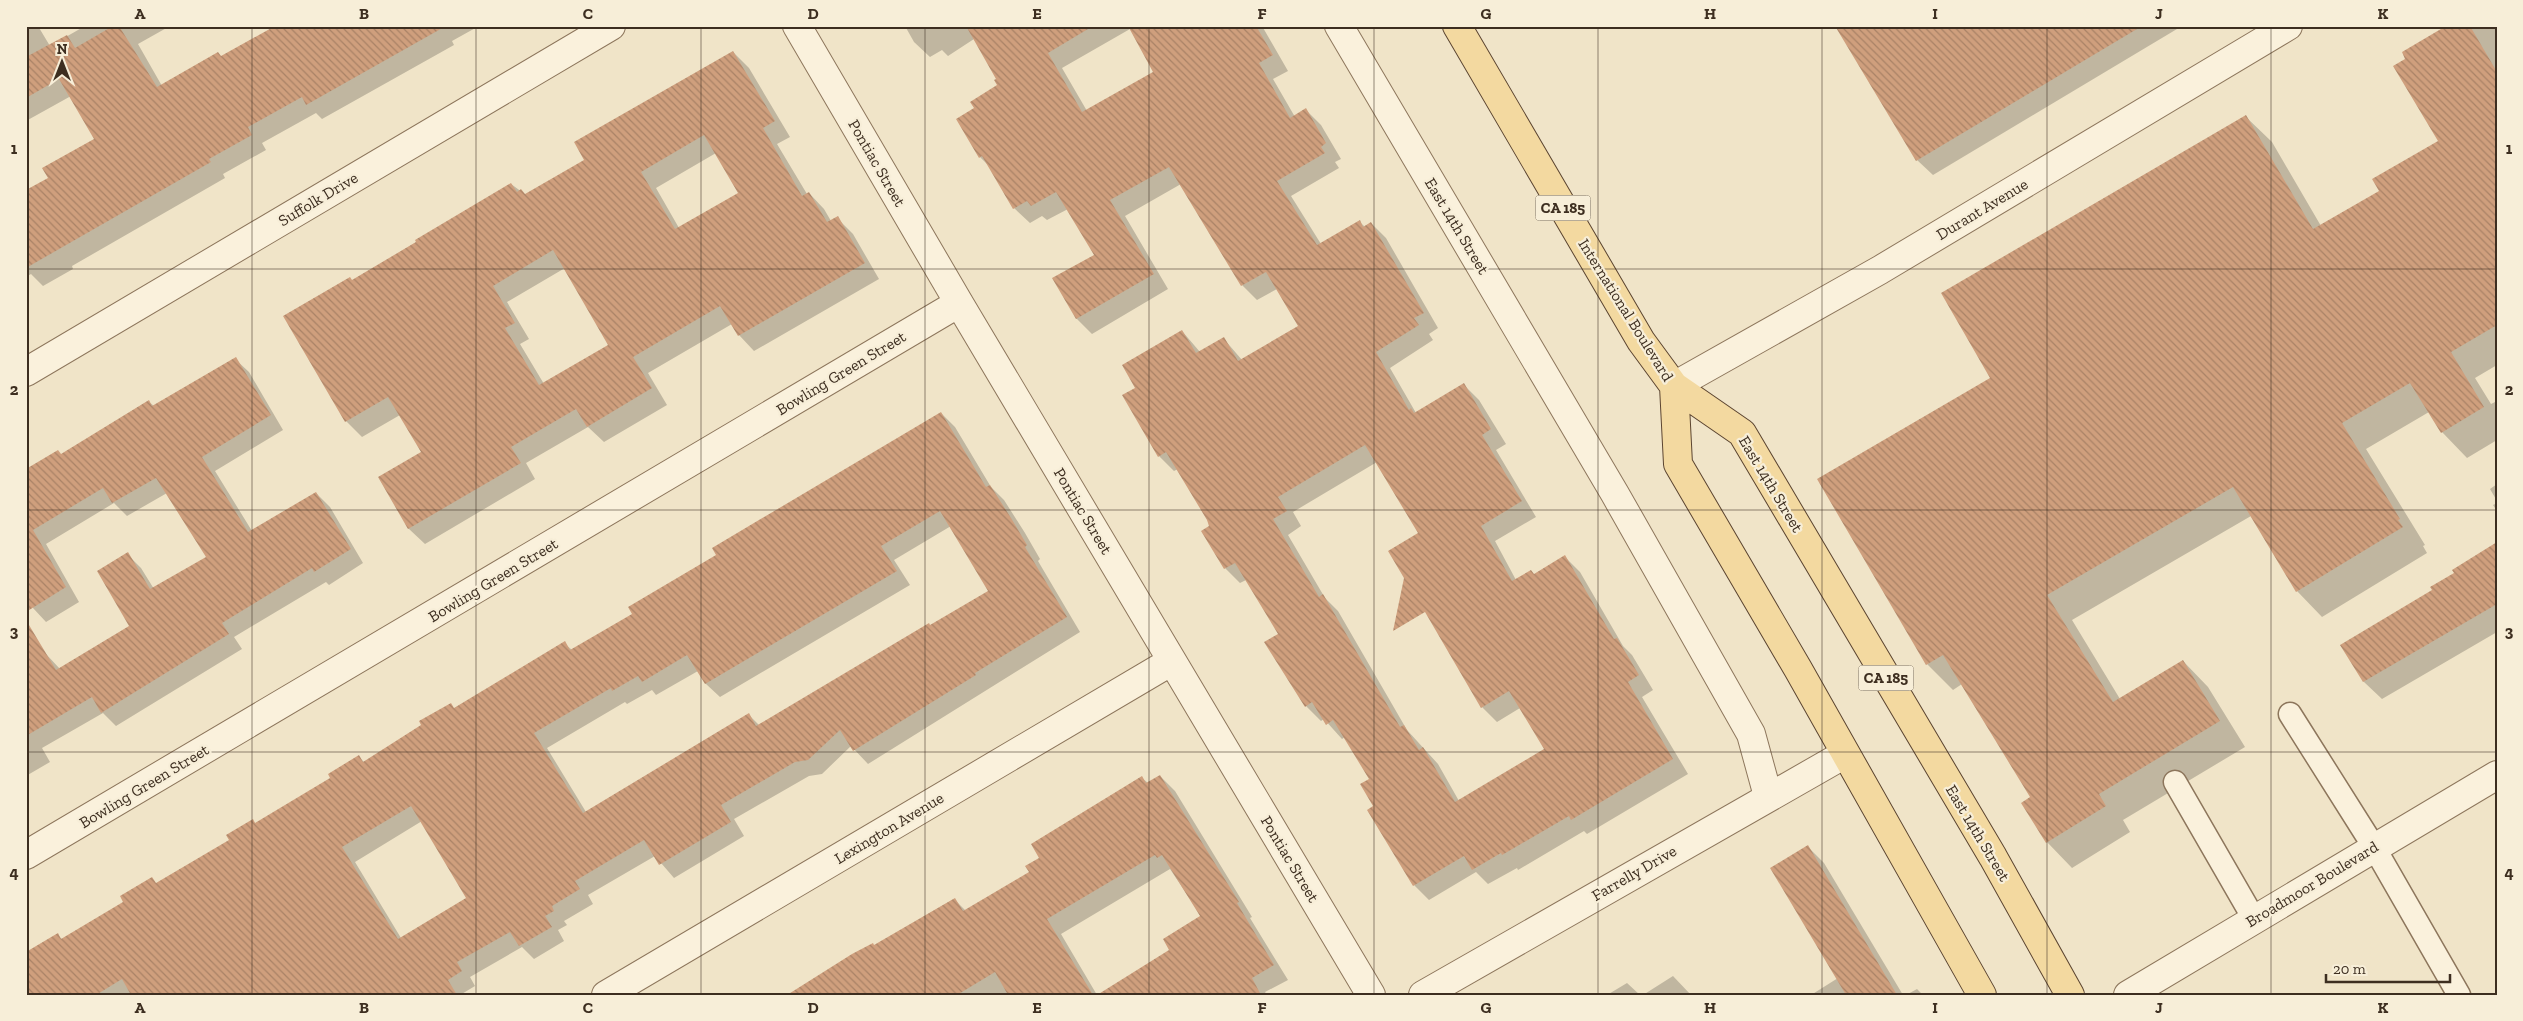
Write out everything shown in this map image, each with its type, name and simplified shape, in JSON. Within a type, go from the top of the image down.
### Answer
[{"type":"main road","name":"International Boulevard","points":[[1457,26],[1641,341],[1674,386]]},
{"type":"main road","points":[[1674,386],[1678,464],[1798,669],[1982,995]]},
{"type":"main road","name":"East 14th Street","points":[[1674,386],[1742,433],[1993,857],[2070,995]]},
{"type":"street","name":"Suffolk Drive","points":[[26,372],[611,26]]},
{"type":"street","name":"Pontiac Street","points":[[797,26],[958,303],[1371,995]]},
{"type":"street","name":"East 14th Street","points":[[1339,26],[1615,494],[1751,734],[1768,796]]},
{"type":"street","name":"Durant Avenue","points":[[1674,386],[1880,270],[2288,26]]},
{"type":"street","name":"Bowling Green Street","points":[[26,856],[958,303]]},
{"type":"street","name":"Lexington Avenue","points":[[606,995],[1172,661]]},
{"type":"street","name":"Farrelly Drive","points":[[1423,995],[1768,796],[1845,754]]},
{"type":"street","name":"Broadmoor Boulevard","points":[[2128,995],[2497,775]]},
{"type":"lane","points":[[2290,714],[2374,847],[2459,995]]},
{"type":"lane","points":[[2175,782],[2254,920]]},
{"type":"building","points":[[113,26],[119,26],[157,87],[218,52],[221,56],[275,26],[446,26],[306,105],[302,97],[248,127],[252,135],[209,159],[211,162],[26,268],[26,190],[48,178],[42,168],[94,139],[59,79],[26,98],[26,57],[67,35],[75,48]]},
{"type":"building","points":[[966,26],[1093,26],[1048,53],[1082,112],[1153,72],[1128,26],[1256,26],[1273,55],[1259,63],[1290,118],[1306,108],[1326,143],[1321,147],[1325,153],[1277,181],[1317,245],[1360,220],[1363,227],[1371,222],[1424,313],[1414,318],[1419,325],[1376,352],[1409,410],[1411,408],[1414,413],[1464,383],[1491,429],[1482,435],[1522,501],[1481,526],[1512,581],[1531,570],[1534,574],[1565,555],[1614,639],[1617,638],[1639,675],[1628,682],[1673,759],[1571,820],[1569,816],[1472,870],[1464,856],[1413,886],[1367,810],[1373,806],[1360,784],[1369,779],[1333,720],[1326,725],[1312,702],[1305,707],[1264,642],[1278,634],[1235,563],[1224,569],[1201,531],[1209,526],[1207,520],[1166,452],[1158,457],[1122,395],[1135,388],[1122,365],[1182,330],[1196,353],[1224,337],[1238,361],[1298,326],[1266,272],[1241,286],[1169,167],[1110,200],[1154,274],[1076,319],[1052,278],[1094,255],[1056,192],[1031,206],[1027,201],[1013,209],[982,156],[979,158],[956,119],[974,108],[970,102],[997,85],[994,80],[996,79]],"holes":[[[1365,445],[1418,533],[1388,551],[1404,578],[1393,631],[1425,612],[1481,708],[1509,691],[1544,749],[1455,802],[1423,747],[1419,750],[1404,725],[1400,727],[1323,594],[1319,597],[1273,519],[1287,511],[1278,497]]]},
{"type":"building","points":[[1835,26],[2142,26],[1916,161]]},
{"type":"building","points":[[2446,26],[2470,26],[2497,72],[2497,325],[2451,352],[2484,407],[2441,433],[2410,383],[2342,423],[2403,527],[2296,592],[2233,487],[2047,595],[2113,702],[2183,660],[2220,721],[2099,794],[2106,806],[2046,843],[2021,803],[2030,797],[1943,655],[1926,665],[1817,479],[1990,378],[1941,293],[2246,115],[2313,229],[2379,191],[2372,179],[2438,141],[2393,66],[2405,59],[2402,52]]},
{"type":"building","points":[[733,51],[775,121],[763,128],[802,196],[809,192],[827,222],[838,216],[865,263],[738,336],[720,306],[633,357],[652,388],[587,427],[576,409],[511,447],[521,463],[408,529],[378,477],[421,452],[388,397],[345,422],[283,316],[350,277],[352,280],[511,183],[517,192],[521,189],[525,194],[584,160],[574,142]],"holes":[[[704,135],[738,193],[675,229],[641,172]],[[553,250],[608,345],[539,385],[505,328],[515,323],[493,286]]]},
{"type":"building","points":[[236,357],[271,415],[202,457],[248,532],[316,492],[351,549],[314,572],[312,568],[222,623],[229,634],[101,713],[92,697],[26,736],[26,620],[56,670],[129,626],[97,571],[128,552],[150,589],[206,557],[156,478],[112,503],[103,488],[33,530],[66,587],[26,612],[26,469],[58,450],[61,454],[149,400],[152,406]]},
{"type":"building","points":[[941,412],[986,487],[990,485],[1011,518],[1027,545],[1025,547],[1067,617],[853,751],[840,730],[808,760],[795,762],[721,805],[731,822],[659,865],[644,840],[575,881],[580,889],[552,906],[554,911],[545,916],[552,927],[519,946],[510,932],[457,962],[462,971],[448,980],[457,995],[131,995],[122,979],[96,995],[26,995],[26,952],[58,933],[61,939],[123,902],[120,896],[152,877],[156,883],[229,840],[226,835],[253,819],[255,823],[330,778],[328,774],[359,755],[363,762],[421,725],[419,721],[451,703],[454,708],[565,641],[570,650],[632,614],[628,607],[716,555],[712,548]],"holes":[[[940,511],[988,591],[930,625],[929,623],[756,726],[749,713],[583,813],[534,733],[611,688],[612,691],[638,676],[642,682],[687,655],[705,684],[897,571],[881,546]],[[411,806],[466,898],[398,939],[342,847]]]},
{"type":"building","points":[[2497,542],[2497,604],[2363,682],[2340,645],[2432,590],[2430,587],[2454,573],[2452,570]]},
{"type":"building","points":[[1160,775],[1239,902],[1237,903],[1274,965],[1252,978],[1261,995],[1097,995],[1169,950],[1163,939],[1200,916],[1162,855],[1157,858],[1155,855],[1047,919],[1093,995],[1008,995],[995,972],[957,995],[787,995],[852,954],[873,943],[874,945],[955,898],[963,911],[1029,872],[1025,866],[1039,858],[1031,844],[1142,776],[1146,783]]},
{"type":"building","points":[[1808,845],[1897,995],[1846,995],[1770,868]]}]
